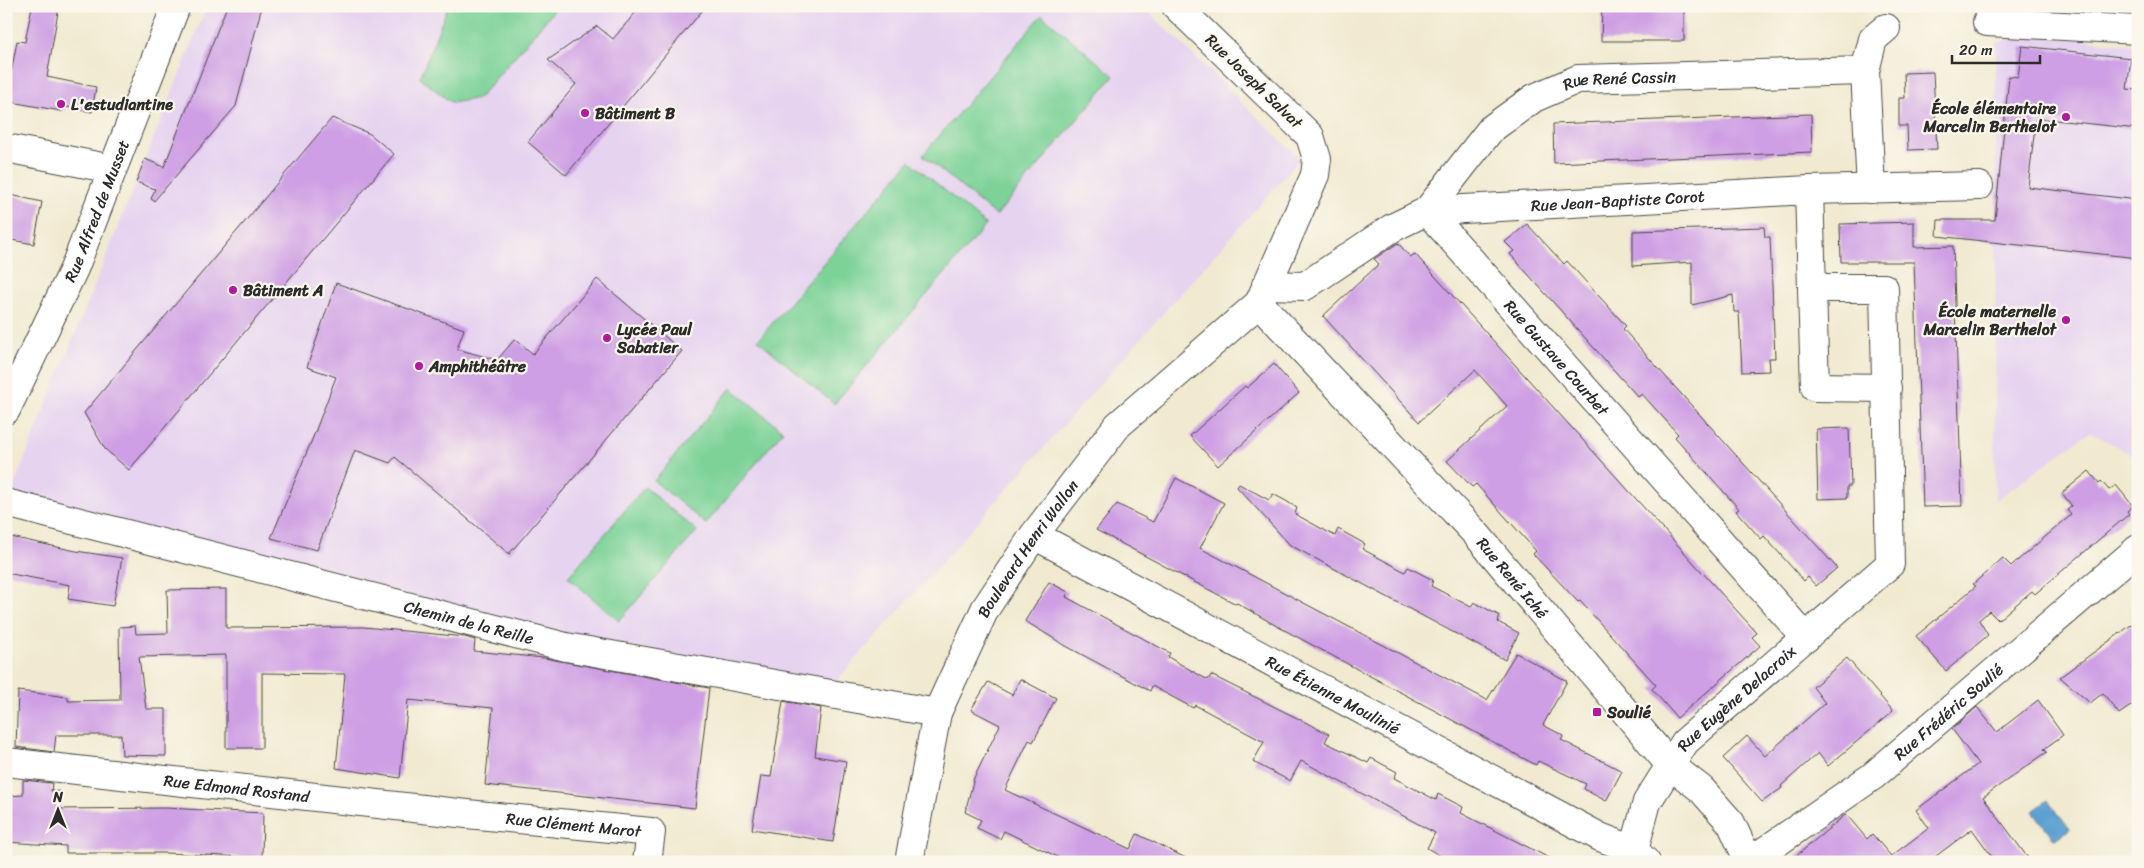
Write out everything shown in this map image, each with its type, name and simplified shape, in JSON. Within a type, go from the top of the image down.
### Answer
[{"type":"street","name":"Rue Alfred de Musset","points":[[6,410],[74,269],[176,6]]},
{"type":"street","name":"Rue Joseph Salvat","points":[[1176,6],[1310,136],[1317,159],[1315,175],[1263,294]]},
{"type":"street","points":[[1987,22],[2138,30]]},
{"type":"street","points":[[1871,190],[1865,70],[1873,39],[1886,28]]},
{"type":"street","name":"Rue René Cassin","points":[[1427,211],[1491,129],[1534,98],[1578,79],[1865,70]]},
{"type":"street","points":[[6,148],[112,169]]},
{"type":"street","name":"Rue Jean-Baptiste Corot","points":[[1427,211],[1809,190],[1980,186]]},
{"type":"street","points":[[1809,190],[1814,387],[1887,388],[1884,288],[1812,288]]},
{"type":"street","points":[[1263,294],[1305,286],[1392,228],[1427,211]]},
{"type":"street","name":"Rue Gustave Courbet","points":[[1427,211],[1806,638]]},
{"type":"street","name":"Boulevard Henri Wallon","points":[[910,862],[937,712],[985,609],[1034,535],[1118,425],[1263,294]]},
{"type":"street","name":"Rue René Iché","points":[[1263,294],[1477,535],[1670,765],[1701,789],[1731,823],[1749,862]]},
{"type":"street","name":"Rue Eugène Delacroix","points":[[1640,856],[1647,802],[1685,742],[1890,564],[1887,388]]},
{"type":"street","name":"Chemin de la Reille","points":[[6,503],[566,648],[937,712]]},
{"type":"street","name":"Rue Étienne Moulinié","points":[[1034,535],[1600,837],[1640,856]]},
{"type":"street","name":"Rue Frédéric Soulié","points":[[1749,862],[1873,776],[2138,549]]},
{"type":"street","name":"Rue Edmond Rostand","points":[[6,762],[467,814]]},
{"type":"street","name":"Rue Clément Marot","points":[[467,814],[651,832],[648,862]]},
{"type":"shaded area","name":"Lycée Paul Sabatier","points":[[207,6],[1143,6],[1300,159],[833,685],[424,606],[11,493]]},
{"type":"shaded area","name":"École maternelle Marcelin Berthelot","points":[[2027,34],[2138,45],[2138,458],[2090,432],[1995,501],[1996,42]]},
{"type":"green space","points":[[448,6],[558,6],[479,98],[452,103],[420,78]]},
{"type":"green space","points":[[1042,15],[1114,76],[996,216],[923,155]]},
{"type":"green space","points":[[910,161],[986,225],[834,404],[758,340]]},
{"type":"green space","points":[[731,388],[783,431],[706,524],[654,481]]},
{"type":"green space","points":[[645,487],[697,531],[619,621],[568,577]]},
{"type":"water","points":[[2048,800],[2070,829],[2055,840],[2033,811]]},
{"type":"building","points":[[32,6],[59,6],[47,77],[96,87],[92,112],[67,107],[61,111],[6,101],[17,41],[25,42]]},
{"type":"building","points":[[227,6],[262,6],[236,106],[154,201],[151,199],[155,189],[136,182],[145,159],[164,167]]},
{"type":"building","name":"Bâtiment B","points":[[641,6],[706,6],[566,175],[528,142],[576,84],[548,60],[597,26],[613,39]]},
{"type":"building","points":[[1602,6],[1684,6],[1684,41],[1601,41]]},
{"type":"building","points":[[2022,46],[2131,58],[2127,89],[2138,90],[2138,129],[2036,118],[2028,187],[2138,200],[2138,258],[1937,236],[1938,220],[1995,220],[2009,76],[2018,77]]},
{"type":"building","points":[[1933,72],[1937,149],[1908,150],[1907,126],[1899,126],[1899,98],[1905,98],[1904,73]]},
{"type":"building","points":[[1811,114],[1812,152],[1554,163],[1553,124]]},
{"type":"building","name":"Bâtiment A","points":[[332,118],[370,134],[394,154],[129,470],[105,449],[84,413]]},
{"type":"building","points":[[6,194],[42,202],[34,244],[6,239]]},
{"type":"building","points":[[1914,222],[1914,247],[1953,246],[1962,506],[1923,507],[1914,262],[1841,262],[1840,224]]},
{"type":"building","points":[[1527,224],[1564,264],[1567,261],[1626,326],[1623,329],[1837,568],[1816,586],[1808,577],[1804,581],[1764,536],[1761,539],[1736,511],[1739,509],[1675,437],[1678,434],[1642,394],[1638,397],[1510,254],[1514,251],[1505,242]]},
{"type":"building","points":[[1764,227],[1765,237],[1770,237],[1775,358],[1769,358],[1770,371],[1742,372],[1739,312],[1734,312],[1733,295],[1692,305],[1692,262],[1633,266],[1633,231]]},
{"type":"building","points":[[1398,243],[1410,257],[1415,254],[1757,633],[1752,637],[1760,646],[1677,718],[1652,689],[1656,685],[1580,601],[1578,602],[1533,554],[1536,551],[1476,484],[1472,487],[1447,461],[1507,406],[1475,370],[1419,422],[1323,316],[1379,264],[1374,259]]},
{"type":"building","points":[[597,279],[682,351],[509,554],[395,457],[390,463],[355,450],[317,550],[271,538],[336,377],[307,367],[336,283],[464,329],[457,349],[497,360],[515,339],[533,354]]},
{"type":"building","points":[[1274,364],[1299,393],[1218,466],[1190,436],[1245,386],[1247,388]]},
{"type":"building","points":[[1849,428],[1851,486],[1847,486],[1847,498],[1818,499],[1816,429]]},
{"type":"building","points":[[2089,471],[2099,483],[2101,481],[2109,490],[2116,485],[2133,506],[2127,511],[2129,514],[2035,594],[2032,591],[1998,620],[1989,611],[1979,620],[1988,635],[1946,671],[1916,636],[1976,586],[1973,584],[2003,558],[2011,566],[2071,515],[2067,510],[2072,506],[2062,493]]},
{"type":"building","points":[[1176,478],[1224,503],[1200,548],[1487,700],[1516,653],[1567,681],[1543,725],[1564,736],[1561,740],[1622,771],[1606,801],[1584,789],[1586,784],[1538,761],[1536,765],[1237,603],[1096,530],[1117,504],[1153,522]]},
{"type":"building","points":[[1239,484],[1269,500],[1273,494],[1297,508],[1295,514],[1335,536],[1338,529],[1365,544],[1362,549],[1405,572],[1408,567],[1433,580],[1431,586],[1471,607],[1474,602],[1500,616],[1498,622],[1519,633],[1505,660],[1290,545],[1237,487]]},
{"type":"building","points":[[6,536],[76,551],[122,558],[113,606],[68,599],[70,585],[6,573]]},
{"type":"building","points":[[1049,582],[1068,592],[1066,597],[1170,653],[1168,657],[1208,680],[1211,675],[1329,734],[1325,742],[1368,763],[1371,758],[1397,772],[1394,778],[1436,800],[1438,794],[1463,807],[1461,813],[1557,862],[1451,862],[1427,848],[1435,833],[1311,766],[1301,761],[1290,781],[1253,762],[1264,742],[1195,705],[1193,708],[1152,686],[1150,691],[1066,646],[1025,621]]},
{"type":"building","points":[[226,589],[226,628],[364,627],[465,637],[475,640],[474,651],[544,658],[709,688],[695,808],[485,785],[493,708],[408,700],[400,778],[336,768],[345,674],[262,673],[262,748],[226,748],[226,655],[139,657],[146,709],[166,709],[166,756],[122,755],[121,735],[56,735],[54,752],[16,747],[18,691],[68,697],[68,701],[120,700],[119,627],[135,626],[136,634],[168,633],[167,590]]},
{"type":"building","points":[[2138,620],[2138,701],[2119,714],[2103,693],[2090,703],[2060,677]]},
{"type":"building","points":[[1847,658],[1893,711],[1828,766],[1818,753],[1781,786],[1782,788],[1762,802],[1723,758],[1747,736],[1765,756],[1825,703],[1813,687]]},
{"type":"building","points":[[1020,679],[1056,698],[1033,742],[1029,740],[1005,790],[1130,849],[1137,834],[1194,862],[1068,862],[1004,831],[1000,839],[977,828],[981,820],[965,812],[974,778],[1000,725],[971,710],[988,682],[1012,695]]},
{"type":"building","points":[[2038,700],[2063,735],[2044,749],[2047,752],[1983,797],[2031,862],[1996,862],[1972,829],[1928,862],[1789,862],[1846,814],[1867,839],[1872,834],[1891,856],[1929,828],[1916,810],[1978,764],[1952,729],[1977,707],[1997,732]]},
{"type":"building","points":[[783,701],[821,708],[815,756],[846,761],[833,842],[752,829],[761,776],[771,777]]},
{"type":"building","points":[[23,780],[52,783],[51,791],[61,792],[60,809],[166,808],[263,813],[262,858],[166,853],[66,853],[66,846],[6,842],[6,796],[23,795]]},
{"type":"place","name":"L'estudiantine","points":[[61,104]]},
{"type":"place","name":"Bâtiment B","points":[[585,113]]},
{"type":"place","name":"École élémentaire Marcelin Berthelot","points":[[2066,117]]},
{"type":"place","name":"Bâtiment A","points":[[233,290]]},
{"type":"place","name":"École maternelle Marcelin Berthelot","points":[[2066,320]]},
{"type":"place","name":"Lycée Paul Sabatier","points":[[607,338]]},
{"type":"place","name":"Amphithéâtre","points":[[419,366]]},
{"type":"place","name":"Soulié","points":[[1597,712]]}]
